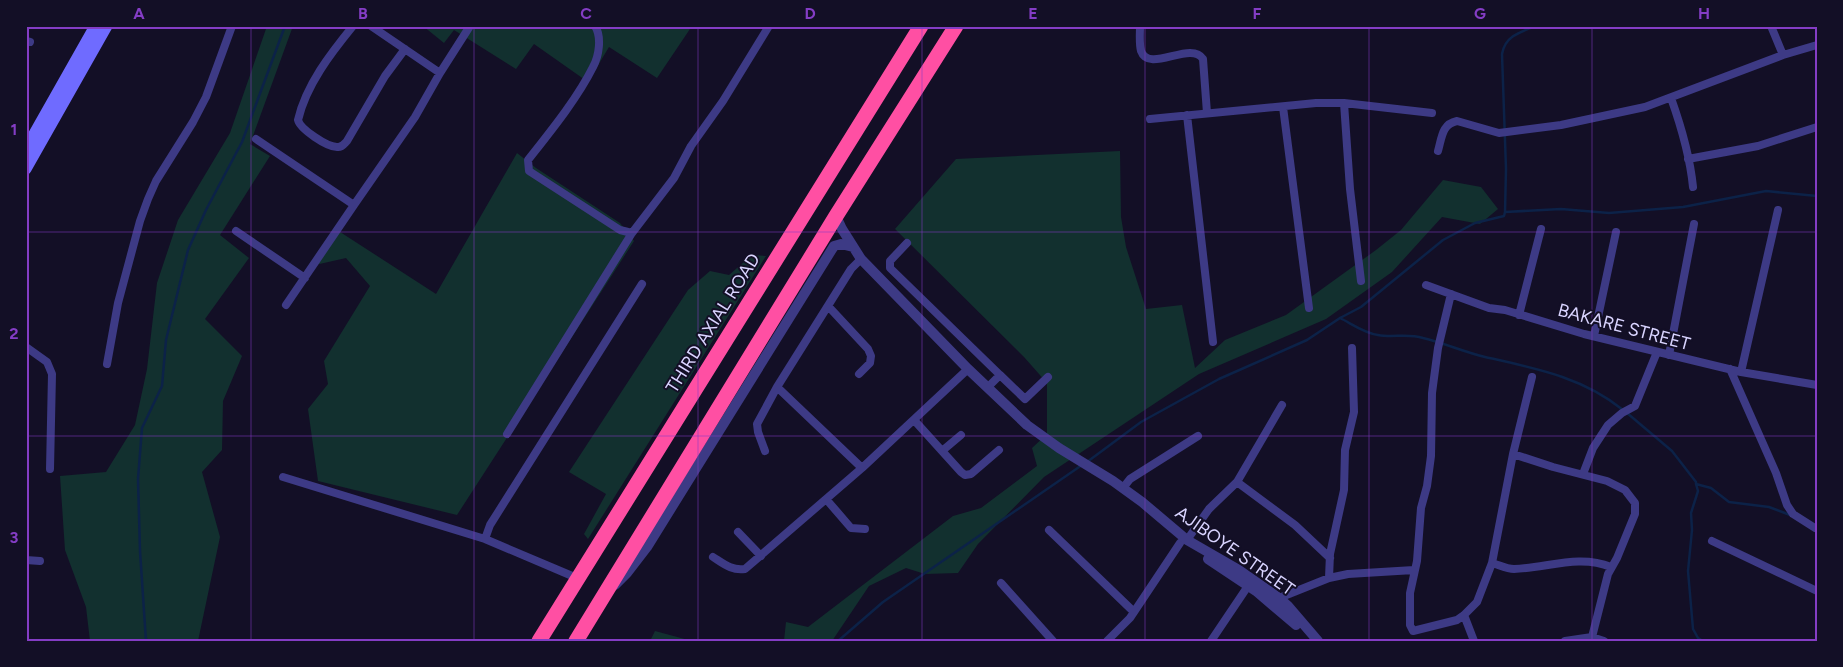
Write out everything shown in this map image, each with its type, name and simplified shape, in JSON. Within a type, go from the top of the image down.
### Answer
[{"type":"highway","points":[[576,641],[836,216],[956,26]]},
{"type":"highway","name":"THIRD AXIAL ROAD","points":[[539,641],[918,30]]},
{"type":"main road","points":[[26,148],[95,26]]},
{"type":"main road","points":[[26,168],[107,26]]},
{"type":"street","points":[[107,364],[118,303],[140,221],[156,181],[193,122],[206,97],[232,26]]},
{"type":"street","points":[[353,26],[333,51],[312,84],[298,120],[301,127],[336,147],[343,146],[347,141],[385,76],[405,49]]},
{"type":"street","points":[[372,26],[440,72]]},
{"type":"street","points":[[286,305],[415,117],[440,72],[470,26]]},
{"type":"street","points":[[594,26],[599,37],[599,43],[593,66],[559,120],[528,160],[528,167],[529,171],[536,176],[620,230],[632,233]]},
{"type":"street","points":[[507,434],[632,233],[674,178],[691,146],[723,100],[769,26]]},
{"type":"street","points":[[1140,26],[1142,51],[1147,58],[1156,59],[1193,52],[1201,55],[1203,59],[1207,113]]},
{"type":"street","points":[[1771,26],[1783,56]]},
{"type":"street","points":[[1438,151],[1446,126],[1451,122],[1457,121],[1502,132],[1561,125],[1645,107],[1817,45]]},
{"type":"street","points":[[1672,98],[1681,128],[1693,187]]},
{"type":"street","points":[[1150,119],[1316,103],[1344,103],[1432,114]]},
{"type":"street","points":[[1344,103],[1350,189],[1361,281]]},
{"type":"street","points":[[1283,107],[1309,308]]},
{"type":"street","points":[[1188,115],[1213,342]]},
{"type":"street","points":[[1688,159],[1758,146],[1817,128]]},
{"type":"street","points":[[256,140],[354,205]]},
{"type":"street","points":[[1741,372],[1778,210]]},
{"type":"street","name":"AJIBOYE STREET","points":[[836,216],[861,258],[968,369],[1027,425],[1059,448],[1124,489],[1183,542],[1279,598],[1318,641]]},
{"type":"street","points":[[1669,355],[1694,224]]},
{"type":"street","points":[[1519,315],[1541,229]]},
{"type":"street","points":[[236,231],[305,278]]},
{"type":"street","points":[[1594,336],[1616,232]]},
{"type":"street","points":[[907,243],[890,261],[890,268],[1025,399],[1048,377]]},
{"type":"street","points":[[602,599],[627,573],[647,547],[834,246],[841,244],[853,247]]},
{"type":"street","points":[[766,451],[758,432],[757,424],[777,387],[851,269],[861,258]]},
{"type":"street","points":[[485,538],[490,525],[642,284]]},
{"type":"street","name":"BAKARE STREET","points":[[1426,285],[1489,308],[1656,352],[1741,372],[1817,385]]},
{"type":"street","points":[[1452,294],[1441,333],[1432,393],[1427,486],[1421,508],[1417,561],[1410,593],[1410,629],[1413,631],[1457,620],[1477,602],[1492,563],[1513,454],[1532,377]]},
{"type":"street","points":[[828,306],[868,349],[871,356],[870,363],[859,374]]},
{"type":"street","points":[[26,346],[47,362],[52,374],[50,469]]},
{"type":"street","points":[[1329,578],[1330,558],[1344,490],[1344,450],[1354,412],[1352,348]]},
{"type":"street","points":[[1583,474],[1588,458],[1598,438],[1608,425],[1622,413],[1635,406],[1656,352]]},
{"type":"street","points":[[713,557],[730,568],[746,569],[862,468],[968,369]]},
{"type":"street","points":[[1730,369],[1776,473],[1787,505],[1793,514],[1815,528]]},
{"type":"street","points":[[988,387],[1000,375]]},
{"type":"street","points":[[777,387],[862,468]]},
{"type":"street","points":[[1107,641],[1134,612],[1183,542],[1209,509],[1237,482],[1282,405]]},
{"type":"street","points":[[914,420],[961,472],[965,474],[971,474],[1000,450]]},
{"type":"street","points":[[942,451],[961,435]]},
{"type":"street","points":[[1124,489],[1130,478],[1198,436]]},
{"type":"street","points":[[1513,454],[1553,468],[1583,474],[1616,484],[1625,490],[1634,503],[1635,514],[1617,558],[1611,567],[1591,639]]},
{"type":"street","points":[[283,477],[485,538],[577,578]]},
{"type":"street","points":[[1237,482],[1295,525],[1330,558]]},
{"type":"street","points":[[826,499],[851,528],[865,529]]},
{"type":"street","points":[[1049,530],[1134,612]]},
{"type":"street","points":[[738,532],[761,556]]},
{"type":"street","points":[[1712,541],[1817,591]]},
{"type":"street","points":[[26,560],[40,561]]},
{"type":"street","points":[[1492,563],[1512,569],[1583,561],[1599,562],[1611,567]]},
{"type":"street","points":[[1279,598],[1329,578],[1348,574],[1414,570]]},
{"type":"street","points":[[1211,641],[1250,582]]},
{"type":"street","name":"AJIBOYE STREET","points":[[1250,582],[1291,619],[1309,641]]},
{"type":"street","points":[[1001,583],[1053,641]]},
{"type":"street","points":[[1464,615],[1474,641]]},
{"type":"street","points":[[1565,641],[1591,639],[1604,641]]},
{"type":"green space","points":[[267,26],[293,26],[250,144],[270,156],[220,235],[249,258],[205,319],[242,356],[223,401],[222,450],[202,472],[220,537],[198,641],[90,641],[86,607],[65,550],[60,476],[106,472],[135,425],[147,369],[157,283],[178,220],[230,133]]},
{"type":"green space","points":[[423,26],[692,26],[657,78],[609,47],[588,82],[534,44],[516,69],[454,30],[444,43]]},
{"type":"green space","points":[[1120,151],[1121,217],[1126,247],[1146,309],[1182,305],[1195,368],[1225,340],[1286,315],[1376,250],[1401,230],[1443,180],[1481,187],[1498,209],[1480,224],[1442,217],[1392,272],[1326,319],[1199,374],[1044,477],[978,544],[958,573],[925,574],[906,568],[869,586],[832,641],[784,641],[786,622],[808,627],[953,516],[981,508],[1037,466],[1032,448],[1047,434],[1047,383],[1024,357],[895,229],[956,159]]},
{"type":"green space","points":[[517,153],[536,168],[620,223],[634,241],[457,515],[318,481],[308,409],[328,384],[324,361],[370,286],[346,258],[315,265],[337,230],[436,294]]},
{"type":"green space","points":[[752,255],[766,256],[588,539],[584,534],[606,494],[569,472],[688,290],[710,271],[729,275]]},
{"type":"green space","points":[[655,631],[692,641],[650,641]]},
{"type":"waterway","points":[[146,641],[140,551],[138,479],[142,428],[162,386],[166,340],[188,250],[206,210],[242,142],[285,26]]},
{"type":"waterway","points":[[1505,212],[1506,169],[1502,54],[1506,43],[1510,39],[1536,26]]},
{"type":"waterway","points":[[1087,462],[1141,422],[1219,379],[1307,340],[1340,318],[1361,307],[1443,240],[1475,223],[1504,216],[1505,212],[1561,209],[1609,213],[1683,207],[1766,191],[1817,196]]},
{"type":"waterway","points":[[1340,318],[1373,334],[1417,337],[1439,342],[1477,355],[1557,375],[1591,389],[1623,410]]},
{"type":"waterway","points":[[1627,413],[1672,451],[1696,484],[1711,488],[1729,502],[1769,507],[1790,515]]},
{"type":"waterway","points":[[838,641],[883,602],[1082,465]]},
{"type":"waterway","points":[[1696,484],[1698,491],[1691,513],[1692,530],[1688,571],[1693,629],[1698,638],[1703,641]]}]
